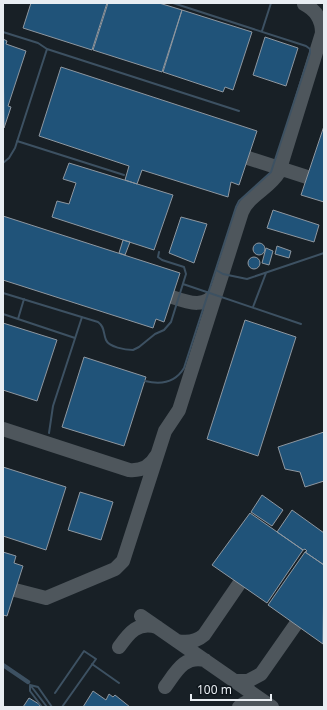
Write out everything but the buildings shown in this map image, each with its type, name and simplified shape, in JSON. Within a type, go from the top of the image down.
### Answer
[{"type":"street","points":[[3,665],[29,684]]},
{"type":"lane","points":[[145,381],[157,383],[168,382],[181,373],[236,207],[239,202],[271,172],[310,52],[310,49],[306,46],[173,3]]},
{"type":"lane","points":[[262,31],[270,3]]},
{"type":"lane","points":[[3,32],[38,43],[46,49],[239,111]]},
{"type":"lane","points":[[3,163],[12,154],[17,141],[46,49]]},
{"type":"lane","points":[[17,141],[124,175]]},
{"type":"lane","points":[[3,159],[7,160]]},
{"type":"lane","points":[[3,293],[101,324],[109,343],[133,350],[168,326],[174,314],[186,274],[184,267],[162,260],[158,257],[158,252]]},
{"type":"lane","points":[[216,270],[223,274],[247,279],[324,252]]},
{"type":"lane","points":[[252,307],[266,272]]},
{"type":"lane","points":[[183,284],[301,324]]},
{"type":"lane","points":[[18,319],[24,299]]},
{"type":"lane","points":[[3,314],[75,338]]},
{"type":"lane","points":[[48,433],[53,406],[82,317]]},
{"type":"lane","points":[[55,693],[84,651],[96,659],[62,707]]},
{"type":"lane","points":[[92,664],[119,683]]},
{"type":"lane","points":[[29,684],[30,691],[42,707]]},
{"type":"lane","points":[[29,684],[47,707]]},
{"type":"lane","points":[[29,684],[38,687],[52,707]]},
{"type":"taxiway","points":[[15,590],[46,598],[115,569],[123,561],[165,431],[179,410],[242,212],[249,201],[270,183],[279,172],[322,33],[318,16],[312,9],[304,4]]},
{"type":"taxiway","points":[[248,158],[307,177]]},
{"type":"taxiway","points":[[172,297],[197,303],[208,300],[217,290]]},
{"type":"taxiway","points":[[3,429],[129,470],[145,468],[156,456]]},
{"type":"taxiway","points":[[177,641],[191,641],[204,635],[239,584]]},
{"type":"taxiway","points":[[141,616],[272,707]]},
{"type":"taxiway","points":[[234,681],[248,681],[261,674],[296,624]]},
{"type":"taxiway","points":[[119,647],[126,637],[139,627],[157,627]]},
{"type":"taxiway","points":[[165,687],[181,666],[186,662],[198,659],[205,660]]},
{"type":"taxiway","points":[[239,707],[251,700],[264,702]]}]
